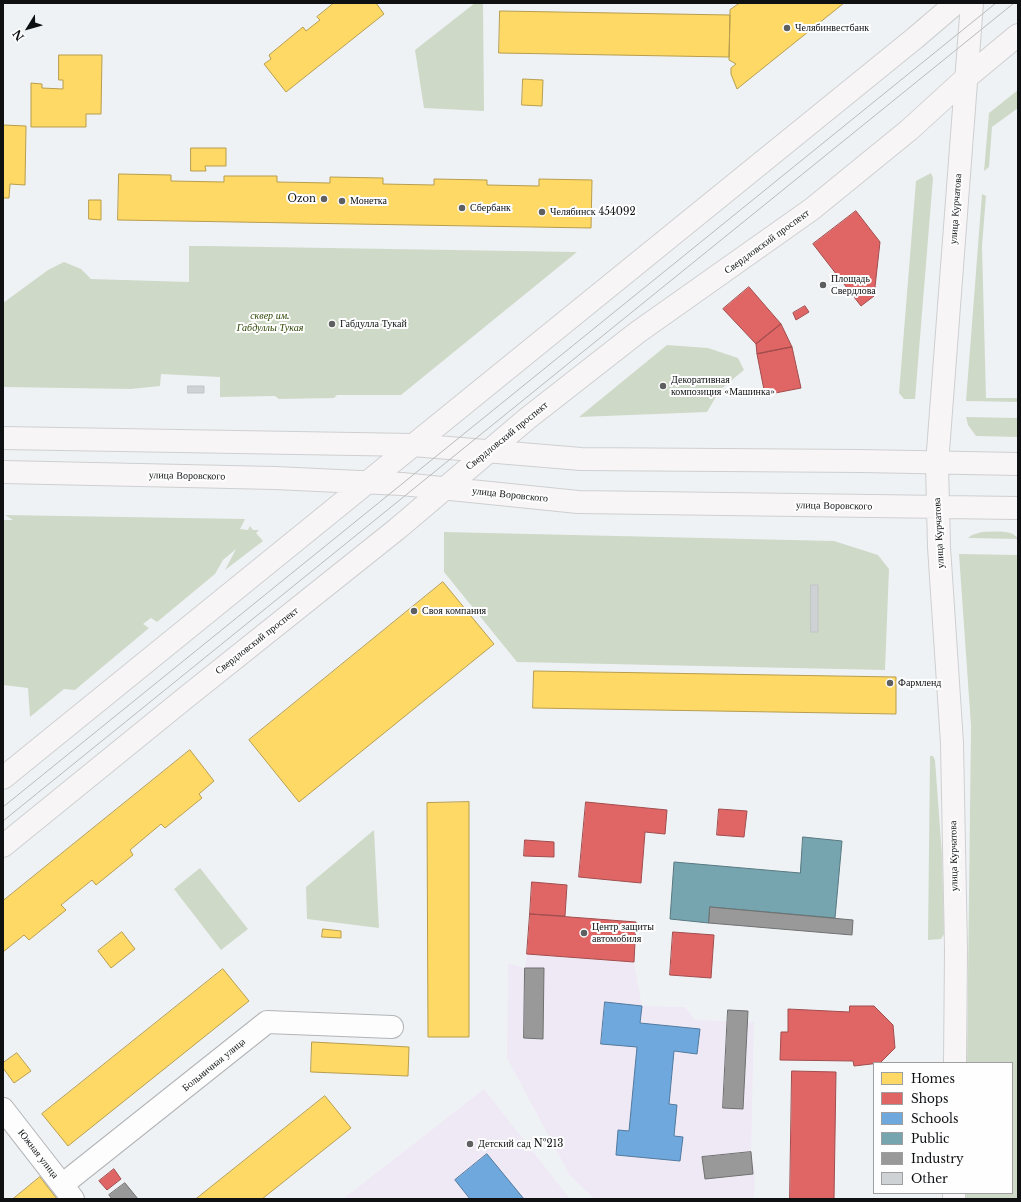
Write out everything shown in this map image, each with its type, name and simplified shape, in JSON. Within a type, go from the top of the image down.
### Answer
[{"type":"main road","points":[[3,778],[915,38],[956,3]]},
{"type":"main road","name":"улица Курчатова","points":[[955,1062],[956,950],[952,743],[937,507],[937,464],[972,3]]},
{"type":"main road","name":"Свердловский проспект","points":[[3,846],[190,694],[398,530],[444,488],[528,418],[638,332],[812,210],[909,130],[966,78],[1018,35]]},
{"type":"main road","points":[[3,438],[414,445],[581,459],[869,461],[937,464],[1018,464]]},
{"type":"main road","name":"улица Воровского","points":[[3,472],[275,478],[369,482],[578,502],[1018,508]]},
{"type":"street","name":"Больничная улица","points":[[68,1192],[267,1022],[392,1027]]},
{"type":"street","name":"Южная улица","points":[[3,1109],[68,1192]]},
{"type":"shaded area","points":[[527,954],[634,962],[642,1006],[685,1007],[695,1020],[754,1022],[751,1152],[755,1174],[754,1199],[595,1199],[570,1176],[507,1058],[508,963],[525,968]]},
{"type":"shaded area","name":"Детский сад №213","points":[[484,1089],[570,1199],[343,1199]]},
{"type":"green space","points":[[475,3],[483,3],[484,111],[424,108],[415,50]]},
{"type":"green space","points":[[1018,90],[1018,108],[992,127],[989,167],[984,171],[989,113]]},
{"type":"green space","points":[[931,173],[933,178],[915,399],[904,399],[899,393],[916,181]]},
{"type":"green space","points":[[982,194],[986,196],[982,246],[986,398],[1018,398],[1018,402],[966,401]]},
{"type":"green space","name":"сквер им. Габдуллы Тукая","points":[[189,246],[577,252],[401,395],[337,395],[334,398],[279,399],[275,396],[220,397],[220,377],[161,374],[160,386],[131,389],[3,387],[3,303],[48,270],[64,262],[81,269],[91,279],[189,282]]},
{"type":"green space","points":[[667,345],[708,348],[738,358],[744,370],[720,390],[707,412],[579,417]]},
{"type":"green space","points":[[966,417],[1018,418],[1018,437],[976,436],[968,425]]},
{"type":"green space","points":[[5,515],[245,519],[240,529],[248,530],[250,526],[253,530],[259,530],[256,533],[263,541],[225,570],[236,549],[223,560],[215,574],[157,622],[151,618],[143,624],[149,628],[75,690],[64,689],[30,717],[28,688],[3,685],[3,520],[13,520]]},
{"type":"green space","points":[[444,532],[834,541],[878,555],[889,569],[885,670],[517,662],[444,572]]},
{"type":"green space","points":[[982,532],[1007,532],[1018,539],[968,538]]},
{"type":"green space","points":[[959,554],[1018,555],[1018,1199],[966,1199],[966,1194],[1013,1194],[1013,1062],[967,1062],[971,726]]},
{"type":"green space","points":[[930,756],[933,756],[935,760],[942,855],[944,934],[941,939],[928,940]]},
{"type":"green space","points":[[374,830],[379,928],[307,919],[306,887]]},
{"type":"green space","points":[[200,868],[248,929],[221,950],[174,889]]},
{"type":"building: Homes","points":[[334,3],[376,3],[384,14],[286,92],[264,64],[271,59],[269,55],[303,27],[306,31],[320,20],[317,17]]},
{"type":"building: Homes","points":[[740,3],[844,3],[737,89],[731,74],[731,68],[736,64],[729,60],[730,10]]},
{"type":"building: Homes","points":[[500,11],[730,15],[729,57],[499,53]]},
{"type":"building: Homes","points":[[59,55],[102,55],[101,114],[86,114],[86,127],[31,127],[31,83],[42,84],[42,88],[63,89],[63,80],[59,80]]},
{"type":"building: Homes","points":[[523,79],[543,80],[542,106],[522,105]]},
{"type":"building: Homes","points":[[3,125],[26,126],[25,185],[10,184],[9,198],[3,198]]},
{"type":"building: Homes","points":[[191,148],[226,148],[226,166],[205,166],[206,171],[191,171]]},
{"type":"building: Homes","points":[[119,174],[171,175],[171,181],[224,182],[224,176],[277,176],[277,182],[330,183],[330,177],[383,178],[383,184],[434,185],[434,179],[487,180],[487,185],[539,186],[539,179],[592,180],[591,228],[118,220]]},
{"type":"building: Homes","points":[[89,200],[101,200],[101,220],[89,219]]},
{"type":"building: Homes","points":[[443,582],[494,644],[299,802],[249,740]]},
{"type":"building: Homes","points":[[534,671],[896,677],[896,714],[533,708]]},
{"type":"building: Homes","points":[[190,750],[214,781],[199,794],[202,798],[165,828],[161,824],[130,850],[133,855],[96,885],[92,880],[61,905],[66,910],[29,940],[24,935],[3,952],[3,901]]},
{"type":"building: Homes","points":[[469,802],[469,1037],[428,1037],[427,803]]},
{"type":"building: Homes","points":[[323,929],[341,931],[341,938],[322,937]]},
{"type":"building: Homes","points":[[122,932],[135,949],[111,968],[98,951]]},
{"type":"building: Homes","points":[[223,969],[249,1001],[68,1146],[42,1114]]},
{"type":"building: Homes","points":[[312,1042],[409,1047],[408,1076],[311,1072]]},
{"type":"building: Homes","points":[[17,1053],[31,1071],[14,1083],[3,1068],[3,1063]]},
{"type":"building: Homes","points":[[325,1096],[351,1128],[262,1199],[196,1199]]},
{"type":"building: Homes","points":[[40,1177],[57,1199],[13,1199]]},
{"type":"building: Shops","points":[[856,211],[880,242],[874,296],[861,306],[813,244]]},
{"type":"building: Shops","points":[[749,287],[781,324],[756,344],[723,309]]},
{"type":"building: Shops","points":[[805,306],[809,312],[796,320],[793,313]]},
{"type":"building: Shops","points":[[781,324],[792,347],[757,354],[756,344]]},
{"type":"building: Shops","points":[[792,347],[801,388],[765,395],[757,354]]},
{"type":"building: Shops","points":[[586,802],[667,810],[665,834],[645,832],[641,883],[579,877]]},
{"type":"building: Shops","points":[[719,809],[747,811],[744,837],[717,835]]},
{"type":"building: Shops","points":[[525,840],[554,842],[554,857],[524,856]]},
{"type":"building: Shops","points":[[532,882],[567,885],[565,916],[530,914]]},
{"type":"building: Shops","points":[[530,914],[636,922],[634,962],[527,954]]},
{"type":"building: Shops","points":[[673,932],[714,935],[711,978],[670,975]]},
{"type":"building: Shops","points":[[850,1006],[874,1006],[893,1025],[895,1048],[881,1062],[854,1066],[853,1061],[780,1060],[781,1032],[788,1032],[788,1009],[849,1012]]},
{"type":"building: Shops","points":[[792,1071],[836,1072],[834,1199],[790,1199]]},
{"type":"building: Shops","points":[[114,1169],[121,1179],[107,1190],[99,1181]]},
{"type":"building: Schools","points":[[605,1002],[642,1006],[640,1023],[700,1029],[697,1054],[674,1051],[669,1104],[677,1105],[674,1136],[683,1137],[680,1161],[616,1155],[618,1130],[629,1131],[637,1047],[601,1044]]},
{"type":"building: Schools","points":[[487,1154],[524,1199],[470,1199],[455,1180]]},
{"type":"building: Public","points":[[803,837],[842,841],[835,918],[710,907],[709,923],[670,919],[674,862],[800,873]]},
{"type":"building: Industry","points":[[710,907],[853,920],[852,935],[709,923]]},
{"type":"building: Industry","points":[[525,968],[544,968],[543,1039],[524,1038]]},
{"type":"building: Industry","points":[[728,1010],[748,1011],[743,1109],[723,1108]]},
{"type":"building: Industry","points":[[751,1152],[753,1174],[705,1179],[702,1157]]},
{"type":"building: Industry","points":[[125,1183],[138,1199],[112,1199],[109,1195]]},
{"type":"building: Other","points":[[188,386],[204,386],[204,393],[188,393]]},
{"type":"building: Other","points":[[811,585],[818,585],[818,632],[811,632]]},
{"type":"tram line","points":[[3,807],[996,3]]},
{"type":"tram line","points":[[3,821],[1014,3]]},
{"type":"place","name":"Челябинвестбанк","points":[[787,28]]},
{"type":"place","name":"Ozon","points":[[324,199]]},
{"type":"place","name":"Монетка","points":[[342,201]]},
{"type":"place","name":"Сбербанк","points":[[462,208]]},
{"type":"place","name":"Челябинск 454092","points":[[542,212]]},
{"type":"place","name":"Площадь Свердлова","points":[[823,285]]},
{"type":"place","name":"Габдулла Тукай","points":[[332,324]]},
{"type":"place","name":"Декоративная композиция «Машинка»","points":[[663,386]]},
{"type":"place","name":"Своя компания","points":[[414,611]]},
{"type":"place","name":"Фармленд","points":[[890,683]]},
{"type":"place","name":"Центр защиты автомобиля","points":[[584,933]]},
{"type":"place","name":"Детский сад №213","points":[[470,1144]]}]
